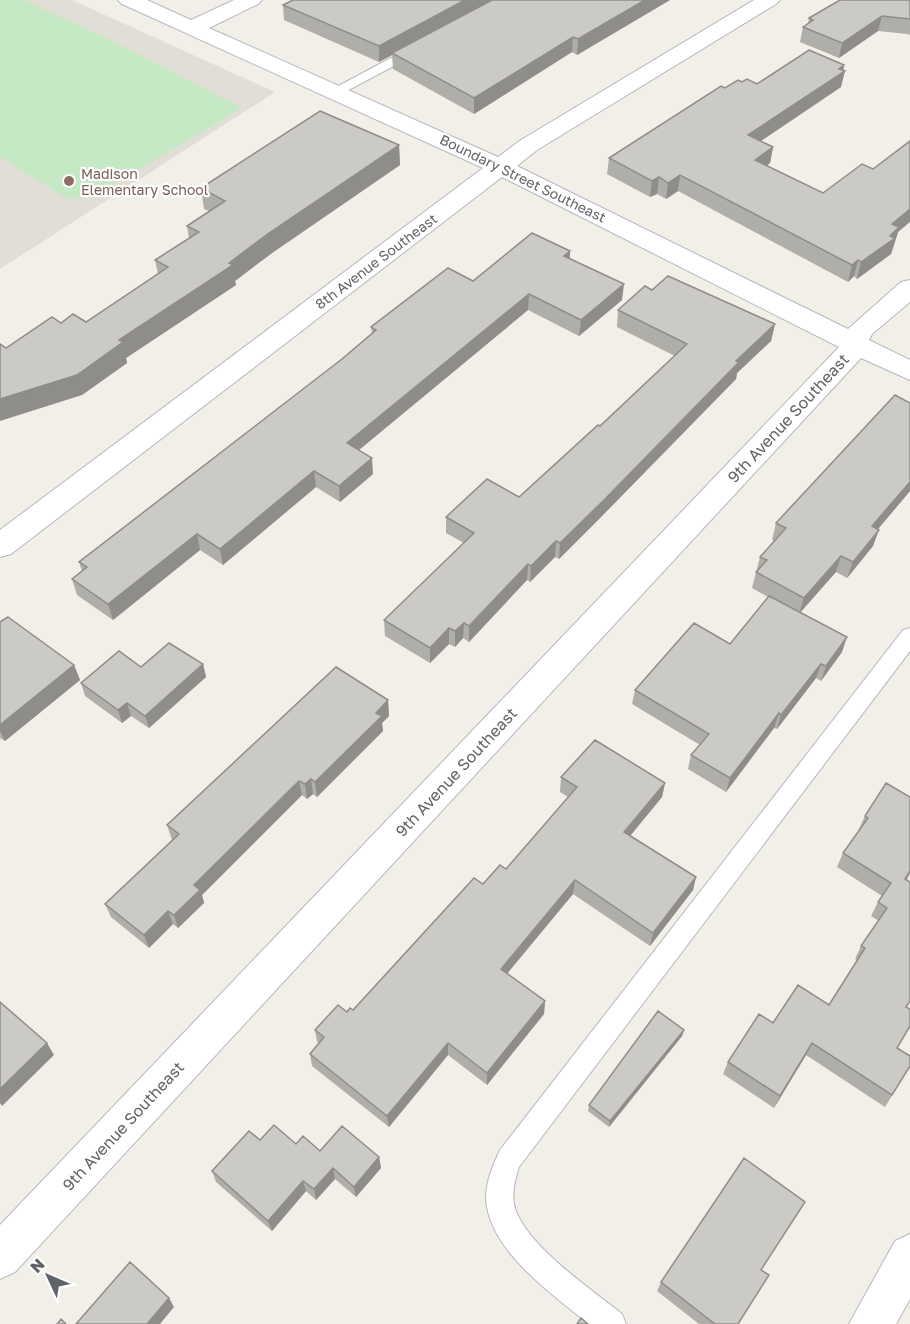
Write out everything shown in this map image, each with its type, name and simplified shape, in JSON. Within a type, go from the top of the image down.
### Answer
[{"type":"street","name":"Boundary Street Southeast","points":[[129,0],[336,91],[500,167],[856,342],[910,371]]},
{"type":"street","points":[[193,27],[251,0]]},
{"type":"street","name":"8th Avenue Southeast","points":[[0,546],[529,145],[769,0]]},
{"type":"street","name":"9th Avenue Southeast","points":[[0,1257],[843,362],[856,342],[861,329],[910,288]]},
{"type":"street","points":[[871,1324],[910,1256]]},
{"type":"lane","points":[[336,91],[428,42]]},
{"type":"lane","points":[[612,1324],[526,1251],[509,1229],[501,1206],[500,1182],[509,1159],[910,636]]},
{"type":"shaded area","name":"Madison Elementary School","points":[[0,0],[72,0],[275,92],[0,269]]},
{"type":"green space","name":"Madison Elementary School","points":[[0,0],[24,0],[119,44],[242,108],[92,197],[68,199],[0,157]]},
{"type":"building","points":[[293,0],[465,0],[379,46],[283,5]]},
{"type":"building","points":[[492,0],[645,0],[578,39],[573,37],[474,98],[392,53]]},
{"type":"building","points":[[840,0],[910,0],[910,19],[882,16],[842,43],[803,27],[813,20],[809,18]]},
{"type":"building","points":[[809,50],[844,65],[839,69],[845,71],[748,135],[773,147],[755,160],[823,193],[862,164],[873,169],[910,141],[910,209],[892,224],[899,227],[890,236],[895,238],[861,262],[858,260],[852,265],[680,175],[668,183],[659,177],[652,181],[609,158],[721,86],[725,88],[738,80],[742,82],[747,79],[757,84]]},
{"type":"building","points":[[320,111],[399,145],[269,233],[229,263],[233,265],[119,340],[123,342],[77,375],[0,399],[0,344],[6,348],[52,317],[61,323],[73,314],[86,322],[168,267],[155,260],[199,232],[187,226],[225,201],[201,188]]},
{"type":"building","points":[[532,233],[570,251],[564,256],[624,284],[581,320],[529,294],[347,443],[372,458],[339,486],[314,471],[220,549],[197,534],[108,604],[72,579],[87,567],[79,562],[342,359],[376,330],[371,327],[448,268],[473,281]]},
{"type":"building","points":[[668,276],[775,324],[736,361],[739,362],[604,500],[560,543],[556,541],[531,566],[528,564],[469,626],[464,623],[455,631],[449,628],[430,648],[384,620],[474,533],[446,517],[487,479],[519,497],[598,425],[600,426],[687,344],[618,310],[645,286],[652,290]]},
{"type":"building","points":[[895,395],[910,403],[910,482],[872,526],[879,530],[853,562],[841,556],[804,598],[756,572],[767,560],[760,557],[786,528],[776,523]]},
{"type":"building","points":[[769,596],[847,637],[826,666],[821,664],[781,715],[779,713],[730,778],[691,755],[709,734],[635,690],[694,623],[730,644]]},
{"type":"building","points":[[8,617],[74,665],[0,725],[0,622]]},
{"type":"building","points":[[169,643],[203,664],[145,716],[127,703],[118,710],[81,683],[119,651],[141,667]]},
{"type":"building","points":[[336,667],[388,700],[376,713],[382,716],[315,782],[311,779],[305,784],[299,781],[194,885],[200,890],[174,915],[168,911],[144,935],[105,904],[179,834],[167,825]]},
{"type":"building","points":[[595,740],[665,783],[624,832],[696,877],[653,933],[575,880],[501,969],[545,1001],[487,1073],[448,1043],[387,1116],[310,1054],[324,1037],[315,1030],[338,1005],[347,1012],[350,1008],[353,1010],[474,878],[483,884],[500,865],[506,869],[577,787],[561,777]]},
{"type":"building","points":[[886,783],[910,797],[910,871],[905,879],[910,882],[910,1001],[906,1007],[910,1009],[910,1026],[897,1048],[910,1056],[910,1066],[892,1095],[812,1043],[780,1096],[728,1062],[759,1014],[773,1023],[798,985],[829,1005],[865,948],[861,946],[887,908],[878,902],[891,883],[843,853],[868,818],[865,816]]},
{"type":"building","points":[[0,1002],[47,1043],[0,1089]]},
{"type":"building","points":[[658,1011],[684,1030],[610,1121],[589,1105]]},
{"type":"building","points":[[274,1125],[296,1144],[303,1136],[320,1151],[342,1126],[379,1157],[354,1187],[333,1168],[314,1189],[303,1181],[268,1221],[212,1171],[249,1131],[260,1140]]},
{"type":"building","points":[[744,1158],[805,1202],[761,1270],[769,1275],[738,1324],[715,1324],[661,1282]]},
{"type":"building","points":[[130,1262],[169,1298],[147,1324],[76,1324]]},
{"type":"building","points":[[581,1318],[588,1324],[577,1324]]},
{"type":"place","name":"Madison Elementary School","points":[[69,181]]}]
